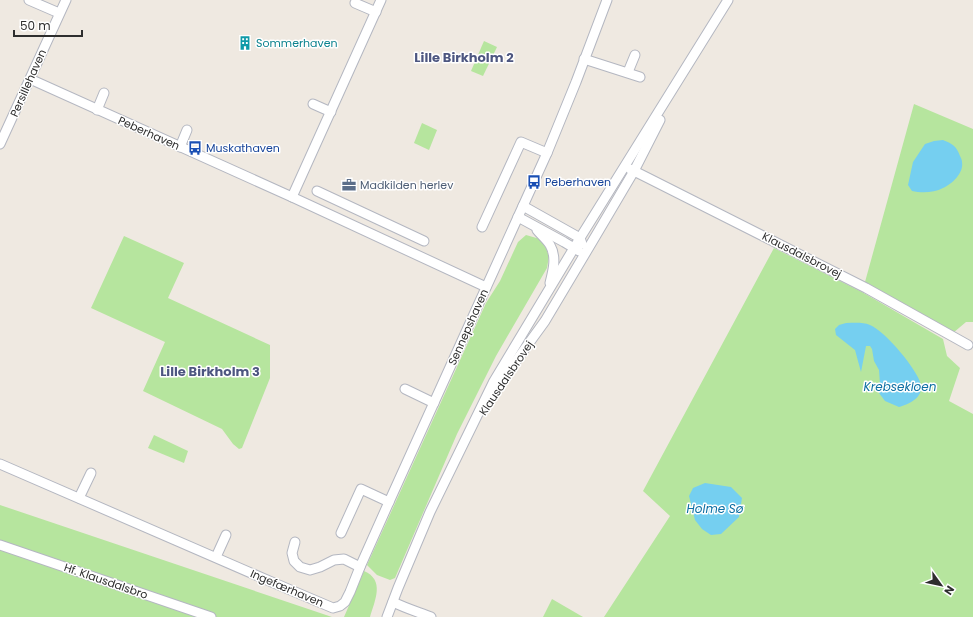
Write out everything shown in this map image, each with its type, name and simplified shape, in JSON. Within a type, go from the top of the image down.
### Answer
[{"type":"street","points":[[29,0],[59,14]]},
{"type":"street","name":"Persillehaven","points":[[0,144],[66,0]]},
{"type":"street","points":[[292,197],[381,0]]},
{"type":"street","name":"Sennepshaven","points":[[360,566],[547,153],[607,0]]},
{"type":"street","name":"Klausdalsbrovej","points":[[387,617],[430,512],[494,381],[580,238],[728,0]]},
{"type":"street","points":[[355,3],[376,12]]},
{"type":"street","points":[[628,72],[634,55]]},
{"type":"street","points":[[584,59],[640,76]]},
{"type":"street","name":"Klausdalsbrovej","points":[[465,441],[505,376],[545,321],[585,255],[634,171],[691,60]]},
{"type":"street","name":"Peberhaven","points":[[30,79],[292,197],[486,287]]},
{"type":"street","points":[[97,110],[104,93]]},
{"type":"street","points":[[313,104],[331,112]]},
{"type":"street","points":[[180,147],[187,130]]},
{"type":"street","points":[[482,227],[521,142],[547,153]]},
{"type":"street","name":"Klausdalsbrovej","points":[[625,167],[866,288],[968,345]]},
{"type":"street","points":[[317,191],[424,241]]},
{"type":"street","points":[[523,206],[580,238],[585,255]]},
{"type":"street","points":[[518,217],[585,255]]},
{"type":"street","points":[[532,225],[550,245],[554,256],[549,290]]},
{"type":"street","points":[[393,244],[400,229]]},
{"type":"street","points":[[405,389],[434,403]]},
{"type":"street","name":"Ingefærhaven","points":[[0,464],[333,608],[340,606],[345,602],[360,566]]},
{"type":"street","points":[[79,498],[90,473]]},
{"type":"street","points":[[341,533],[361,488],[389,502]]},
{"type":"street","points":[[216,557],[226,535]]},
{"type":"street","points":[[295,542],[292,553],[294,561],[300,566],[310,570],[334,560],[344,559],[360,566]]},
{"type":"street","name":"Hf. Klausdalsbro","points":[[0,545],[211,617]]},
{"type":"street","points":[[392,602],[431,617]]},
{"type":"green space","points":[[484,41],[497,47],[483,76],[471,71]]},
{"type":"green space","points":[[914,104],[973,129],[973,322],[966,322],[953,333],[865,282]]},
{"type":"green space","points":[[422,123],[437,130],[429,150],[414,143]]},
{"type":"green space","points":[[526,235],[540,239],[546,248],[549,256],[547,268],[496,356],[457,434],[395,578],[390,580],[377,575],[367,565],[486,303],[500,281],[518,242]]},
{"type":"green space","points":[[124,236],[184,263],[168,298],[270,345],[270,378],[242,448],[239,449],[233,444],[222,429],[143,391],[165,342],[91,308]]},
{"type":"green space","points":[[774,248],[862,292],[943,339],[947,356],[960,368],[949,401],[973,414],[973,617],[604,617],[670,516],[643,491]]},
{"type":"green space","points":[[154,435],[188,451],[184,463],[148,448]]},
{"type":"green space","points":[[0,505],[332,617],[0,617]]},
{"type":"green space","points":[[364,571],[374,580],[377,591],[370,617],[344,617]]},
{"type":"green space","points":[[552,599],[583,617],[543,617]]},
{"type":"water","points":[[943,140],[954,146],[959,153],[962,166],[957,178],[950,184],[936,191],[912,191],[908,185],[913,162],[925,144]]},
{"type":"water","name":"Krebsekloen","points":[[846,323],[861,323],[870,325],[892,343],[908,361],[919,378],[921,390],[918,397],[899,407],[885,401],[879,393],[879,370],[874,361],[870,346],[866,346],[861,372],[855,350],[836,335],[835,329],[839,325]]},
{"type":"water","name":"Holme Sø","points":[[705,483],[731,487],[742,498],[739,517],[721,534],[711,535],[702,529],[695,520],[689,496],[693,488]]},
{"type":"place","name":"Sommerhaven","points":[[245,43]]},
{"type":"place","name":"Muskathaven","points":[[195,148]]},
{"type":"place","name":"Peberhaven","points":[[534,182]]},
{"type":"place","name":"Madkilden herlev","points":[[349,185]]},
{"type":"district","name":"Lille Birkholm 2","points":[[464,57]]},
{"type":"district","name":"Lille Birkholm 3","points":[[210,371]]}]
